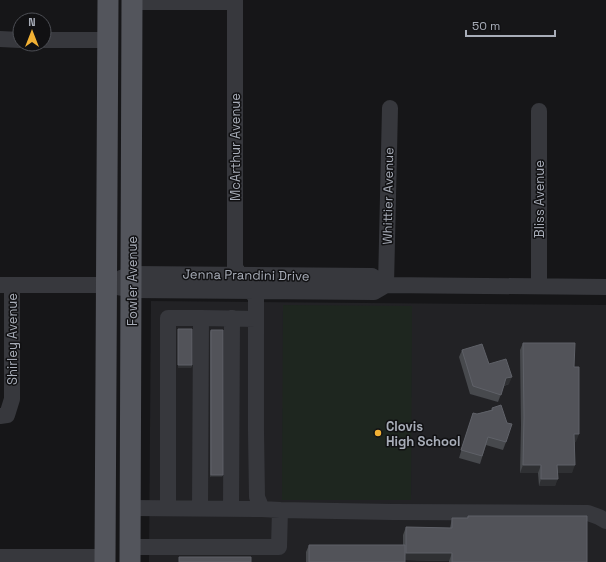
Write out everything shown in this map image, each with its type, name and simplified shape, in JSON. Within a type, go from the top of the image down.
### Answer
[{"type":"main road","name":"Fowler Avenue","points":[[108,0],[108,560]]},
{"type":"main road","name":"Fowler Avenue","points":[[130,554],[132,1]]},
{"type":"main road","points":[[107,310],[116,388],[116,527],[119,537],[130,554]]},
{"type":"street","points":[[132,1],[235,1]]},
{"type":"street","name":"McArthur Avenue","points":[[235,1],[235,267],[256,298],[257,497],[262,509]]},
{"type":"street","points":[[0,39],[12,40]]},
{"type":"street","points":[[52,40],[108,40]]},
{"type":"street","name":"Whittier Avenue","points":[[386,285],[390,108]]},
{"type":"street","name":"Bliss Avenue","points":[[539,111],[539,286]]},
{"type":"street","name":"Jenna Prandini Drive","points":[[132,282],[239,274],[372,276],[386,285]]},
{"type":"street","points":[[6,285],[107,285],[132,282]]},
{"type":"street","name":"Jenna Prandini Drive","points":[[132,282],[250,290],[374,292],[386,285],[606,287]]},
{"type":"street","name":"Shirley Avenue","points":[[4,416],[12,399],[6,285]]},
{"type":"street","points":[[168,508],[168,318],[256,319]]},
{"type":"street","points":[[200,509],[201,318]]},
{"type":"street","points":[[231,509],[232,318]]},
{"type":"street","points":[[130,508],[588,513],[606,521]]},
{"type":"street","points":[[130,554],[279,547],[280,510]]},
{"type":"street","points":[[0,557],[108,560]]},
{"type":"shaded area","name":"Clovis High School","points":[[151,301],[606,305],[606,562],[149,562]]},
{"type":"shaded area","points":[[283,305],[412,306],[411,500],[282,500]]},
{"type":"building","points":[[178,329],[192,329],[192,365],[178,365]]},
{"type":"building","points":[[211,330],[223,330],[223,475],[211,475]]},
{"type":"building","points":[[523,343],[575,343],[574,367],[579,367],[579,434],[574,434],[575,465],[557,465],[558,479],[541,479],[541,465],[523,465]]},
{"type":"building","points":[[482,344],[489,364],[506,359],[512,377],[506,378],[501,395],[473,386],[462,350]]},
{"type":"building","points":[[501,405],[507,423],[512,424],[506,442],[488,437],[482,456],[461,450],[473,413],[477,414],[493,410],[492,408]]},
{"type":"building","points":[[468,516],[587,516],[587,562],[452,562],[452,553],[406,553],[406,527],[452,528],[452,518],[468,518]]},
{"type":"building","points":[[309,545],[405,545],[405,562],[309,562]]},
{"type":"building","points":[[179,557],[251,557],[251,562],[179,562]]},
{"type":"place","name":"Clovis High School","points":[[378,433]]}]
